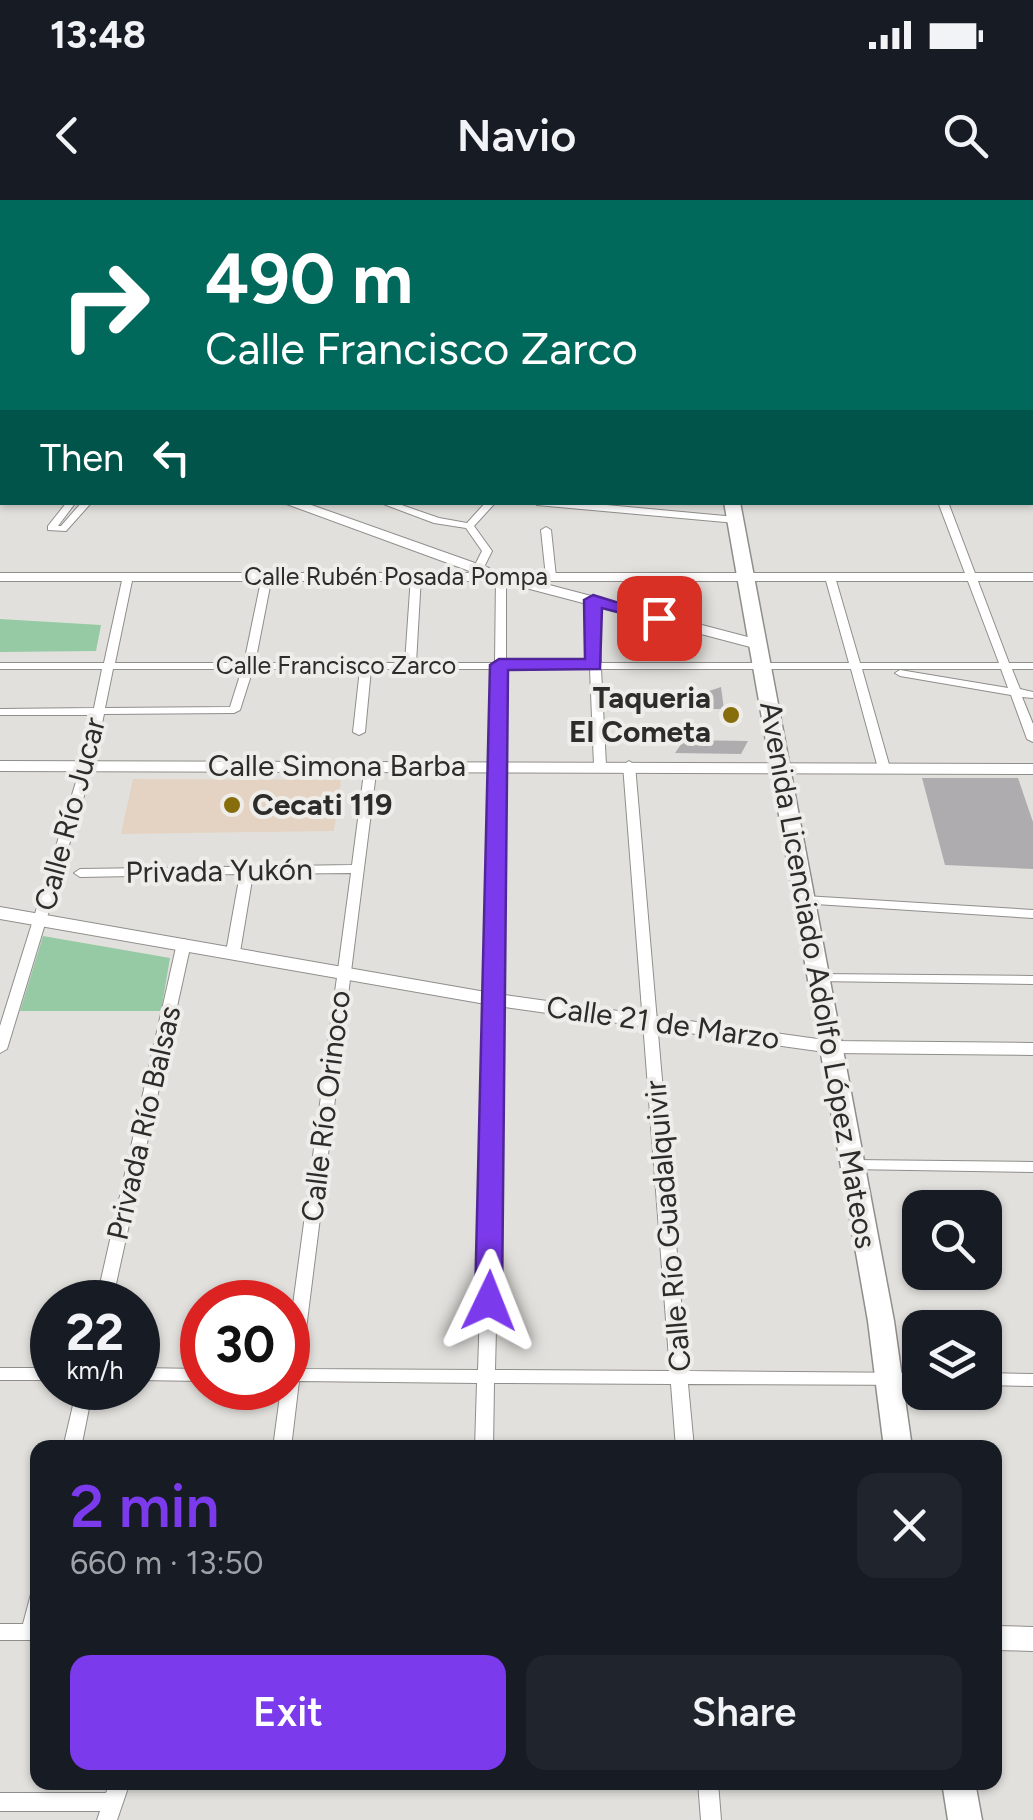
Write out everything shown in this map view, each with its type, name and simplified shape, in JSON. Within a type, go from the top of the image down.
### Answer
[{"type":"main road","name":"Avenida Licenciado Adolfo López Mateos","points":[[734,511],[882,1321],[886,1379],[897,1440]]},
{"type":"main road","points":[[959,1790],[965,1820]]},
{"type":"street","points":[[69,505],[50,526],[63,529],[85,505]]},
{"type":"street","points":[[297,505],[501,577],[593,600],[760,654]]},
{"type":"street","points":[[391,505],[438,521],[469,526],[487,551],[478,569]]},
{"type":"street","points":[[469,526],[489,505]]},
{"type":"street","points":[[944,505],[1033,739]]},
{"type":"street","points":[[625,506],[734,511]]},
{"type":"street","points":[[546,530],[551,576]]},
{"type":"street","name":"Calle Río Jucar","points":[[0,1049],[87,766],[128,576]]},
{"type":"street","points":[[0,712],[234,710],[249,665],[267,576]]},
{"type":"street","points":[[410,665],[416,576]]},
{"type":"street","name":"Calle Rubén Posada Pompa","points":[[0,577],[1033,577]]},
{"type":"street","points":[[484,1440],[496,1000],[501,577]]},
{"type":"street","points":[[830,577],[884,768]]},
{"type":"street","points":[[593,600],[600,766]]},
{"type":"street","name":"Calle Francisco Zarco","points":[[0,666],[594,665],[760,654],[855,665],[1033,666]]},
{"type":"street","points":[[360,732],[366,665]]},
{"type":"street","points":[[855,665],[1033,695]]},
{"type":"street","name":"Calle Río Orinoco","points":[[302,1280],[371,765]]},
{"type":"street","name":"Calle Simona Barba","points":[[0,766],[1033,769]]},
{"type":"street","name":"Calle Río Guadalquivir","points":[[629,766],[685,1440]]},
{"type":"street","name":"Privada Yukón","points":[[80,874],[358,869]]},
{"type":"street","points":[[233,952],[247,870]]},
{"type":"street","points":[[805,900],[1033,914]]},
{"type":"street","name":"Calle 21 de Marzo","points":[[0,914],[496,1000],[832,1048],[1033,1049]]},
{"type":"street","name":"Privada Río Balsas","points":[[109,1280],[184,944]]},
{"type":"street","points":[[819,978],[1033,980]]},
{"type":"street","points":[[853,1166],[1033,1167]]},
{"type":"street","points":[[0,1374],[30,1374]]},
{"type":"street","points":[[310,1376],[902,1379]]},
{"type":"street","points":[[1002,1380],[1033,1380]]},
{"type":"street","points":[[74,1440],[80,1410]]},
{"type":"street","name":"Calle Río Orinoco","points":[[283,1440],[286,1410]]},
{"type":"street","points":[[0,1632],[30,1632]]},
{"type":"street","points":[[1002,1638],[1033,1639]]},
{"type":"street","points":[[709,1790],[711,1820]]},
{"type":"street","points":[[0,1802],[113,1801]]},
{"type":"shaded area","name":"Cecati 119","points":[[133,779],[341,780],[334,831],[121,834]]},
{"type":"green space","points":[[0,619],[101,625],[96,651],[0,652]]},
{"type":"green space","points":[[43,936],[170,958],[161,1011],[20,1011]]},
{"type":"building","points":[[721,687],[724,709],[661,709],[659,691],[709,691]]},
{"type":"building","points":[[684,740],[748,741],[741,754],[675,753]]},
{"type":"building","points":[[922,778],[1018,778],[1033,822],[1033,869],[945,865]]},
{"type":"place","name":"Taqueria El Cometa","points":[[731,715]]},
{"type":"place","name":"Cecati 119","points":[[232,805]]},
{"type":"route","points":[[489,1301],[499,665],[594,665],[593,600],[659,618]]}]
